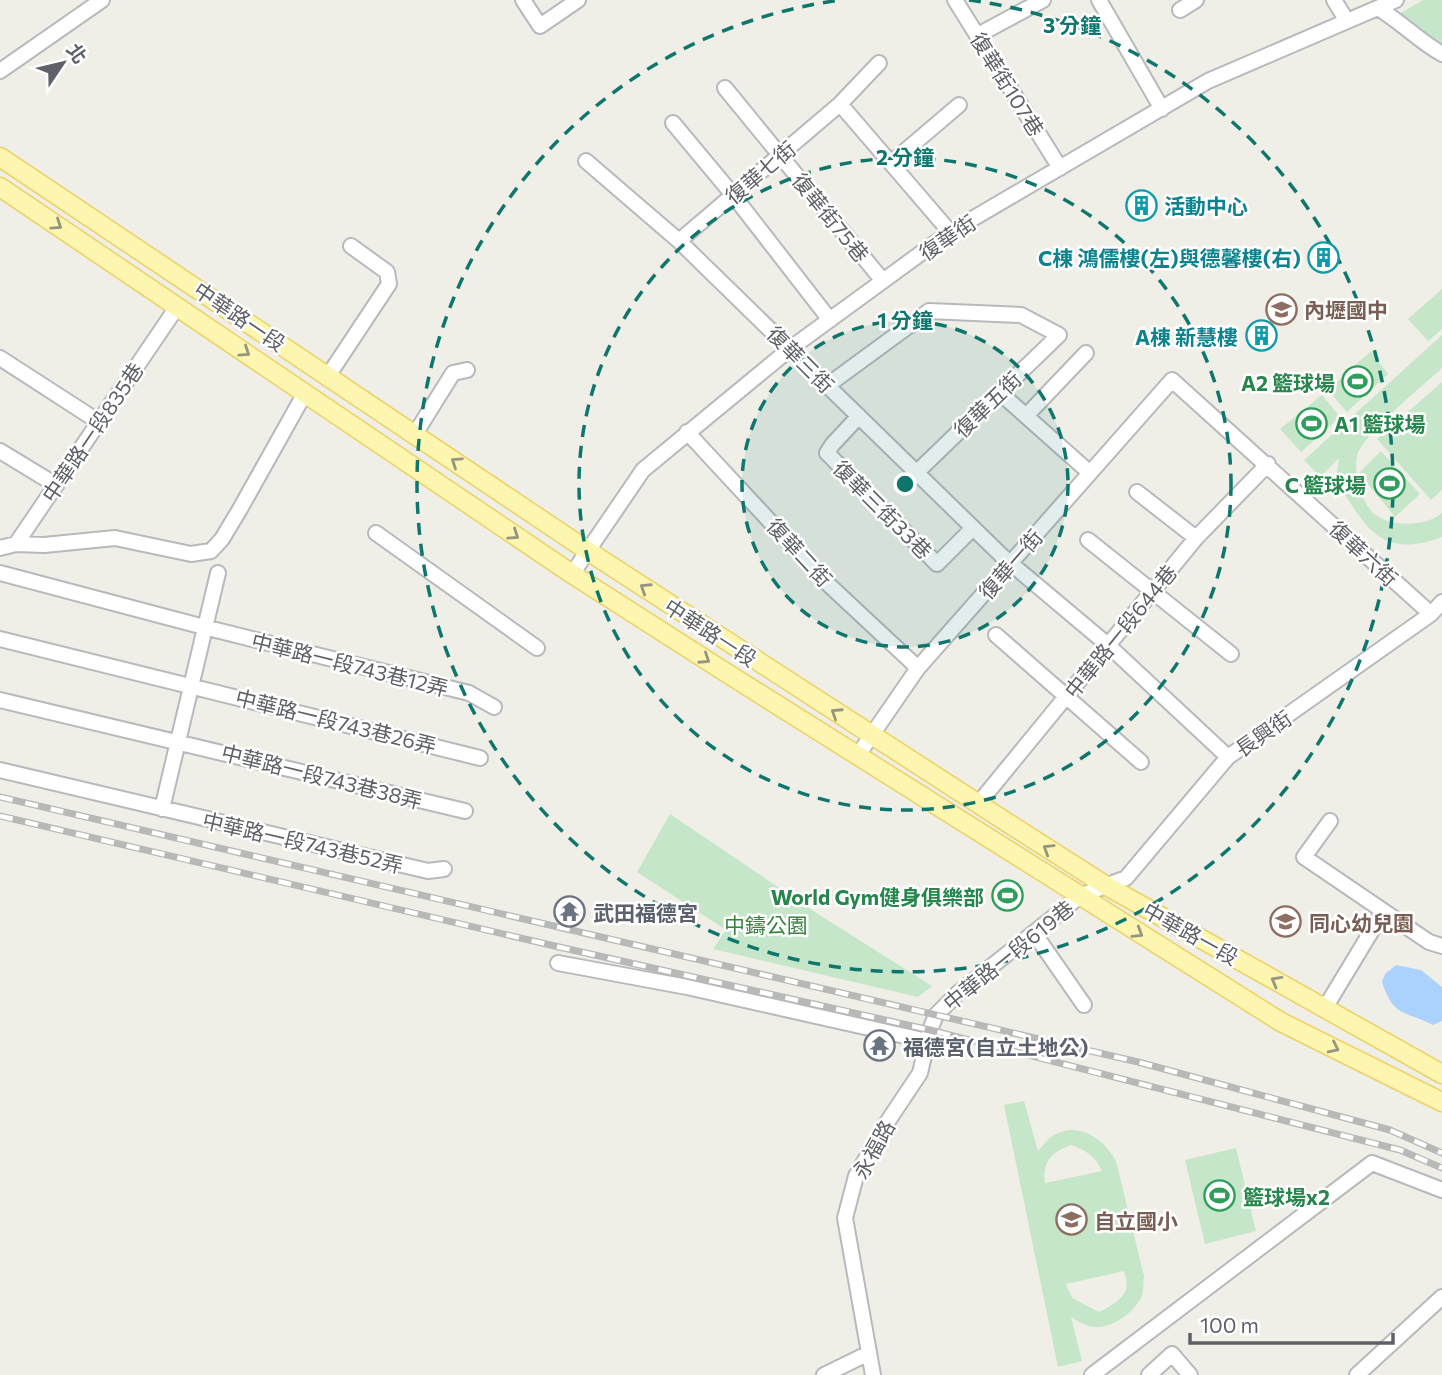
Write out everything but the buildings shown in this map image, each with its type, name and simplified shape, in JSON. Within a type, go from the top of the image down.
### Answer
[{"type":"main road","name":"中華路一段","points":[[0,157],[588,551],[1105,885],[1442,1074]]},
{"type":"main road","name":"中華路一段","points":[[0,187],[572,574],[1080,897],[1281,1022],[1442,1102]]},
{"type":"street","points":[[0,71],[103,0]]},
{"type":"street","points":[[523,0],[540,26],[578,0]]},
{"type":"street","name":"復華街107巷","points":[[955,0],[1060,168]]},
{"type":"street","points":[[978,35],[1043,0]]},
{"type":"street","points":[[1099,0],[1162,109]]},
{"type":"street","points":[[1180,10],[1196,0]]},
{"type":"street","points":[[1334,0],[1347,21]]},
{"type":"street","name":"復華街","points":[[572,574],[643,470],[791,348],[950,232],[1208,81],[1396,0]]},
{"type":"street","points":[[1378,8],[1402,22],[1425,44],[1442,54]]},
{"type":"street","name":"復華七街","points":[[679,241],[840,104],[880,63]]},
{"type":"street","name":"復華街75巷","points":[[725,88],[883,281]]},
{"type":"street","points":[[840,104],[950,232]]},
{"type":"street","points":[[891,163],[959,106]]},
{"type":"street","points":[[673,123],[830,320]]},
{"type":"street","name":"復華三街","points":[[586,161],[679,241],[1010,563],[1109,646],[1228,757]]},
{"type":"street","points":[[327,376],[389,284],[387,272],[351,246]]},
{"type":"street","name":"中華路一段835巷","points":[[16,544],[177,307]]},
{"type":"street","name":"復華五街","points":[[828,385],[929,311],[1021,315],[1059,335],[916,473]]},
{"type":"street","points":[[1026,416],[1086,353]]},
{"type":"street","points":[[0,358],[99,422]]},
{"type":"street","points":[[415,434],[453,373],[467,370]]},
{"type":"street","name":"復華六街","points":[[1172,380],[1431,614]]},
{"type":"street","name":"復華一街","points":[[858,755],[918,668],[1172,380]]},
{"type":"street","points":[[0,548],[16,544],[44,545],[115,538],[191,554],[211,551],[222,539],[240,509],[305,393]]},
{"type":"street","points":[[999,393],[1090,473]]},
{"type":"street","name":"復華三街33巷","points":[[859,416],[827,453],[937,564],[973,528]]},
{"type":"street","name":"復華二街","points":[[687,432],[828,584],[918,668]]},
{"type":"street","points":[[0,451],[56,485]]},
{"type":"street","name":"中華路一段644巷","points":[[978,804],[1196,538],[1268,464]]},
{"type":"street","points":[[1137,492],[1196,538]]},
{"type":"street","points":[[376,533],[537,648]]},
{"type":"street","points":[[1088,540],[1231,654]]},
{"type":"street","name":"中華路一段743巷12弄","points":[[0,573],[469,694],[494,707]]},
{"type":"street","points":[[163,809],[218,573]]},
{"type":"street","name":"長興街","points":[[1080,897],[1126,878],[1228,757],[1431,614],[1442,602]]},
{"type":"street","points":[[996,635],[1141,762]]},
{"type":"street","name":"中華路一段743巷26弄","points":[[0,639],[480,758]]},
{"type":"street","name":"中華路一段743巷38弄","points":[[0,700],[465,811]]},
{"type":"street","name":"中華路一段743巷52弄","points":[[0,770],[428,871],[444,869]]},
{"type":"street","points":[[1330,821],[1304,857],[1429,943],[1442,946]]},
{"type":"street","name":"中華路一段619巷","points":[[936,1015],[958,993],[1080,897]]},
{"type":"street","points":[[1325,1008],[1383,912]]},
{"type":"street","points":[[1034,933],[1084,1005]]},
{"type":"street","points":[[558,963],[687,987],[927,1041]]},
{"type":"street","name":"永福路","points":[[873,1375],[845,1218],[856,1175],[920,1073],[936,1015]]},
{"type":"street","points":[[1092,1375],[1372,1163],[1442,1190]]},
{"type":"street","points":[[1357,1375],[1442,1297]]},
{"type":"street","points":[[824,1375],[869,1353]]},
{"type":"street","points":[[1149,1375],[1172,1354],[1190,1375]]},
{"type":"green space","points":[[1423,0],[1442,0],[1442,45],[1399,14]]},
{"type":"green space","points":[[1442,289],[1442,329],[1428,341],[1408,319]]},
{"type":"green space","points":[[1442,335],[1442,368],[1381,424],[1361,447],[1357,456],[1356,470],[1361,493],[1372,512],[1379,517],[1407,524],[1427,521],[1442,513],[1442,537],[1421,543],[1389,541],[1366,525],[1336,480],[1339,458],[1320,477],[1304,460]]},
{"type":"green space","name":"A2 籃球場","points":[[1371,351],[1388,374],[1347,412],[1328,390]]},
{"type":"green space","points":[[1442,382],[1442,490],[1431,500],[1377,439]]},
{"type":"green space","name":"A1 籃球場","points":[[1322,395],[1340,417],[1301,452],[1280,429]]},
{"type":"green space","name":"C 籃球場","points":[[1381,451],[1420,494],[1395,517],[1359,473]]},
{"type":"green space","name":"中鑄公園","points":[[670,814],[818,914],[932,986],[918,997],[713,949],[726,930],[637,872]]},
{"type":"green space","points":[[1024,1101],[1038,1151],[1054,1135],[1063,1131],[1081,1131],[1098,1139],[1116,1161],[1144,1276],[1143,1293],[1131,1311],[1110,1325],[1094,1327],[1071,1317],[1082,1361],[1058,1367],[1004,1105]],"holes":[[[1071,1145],[1090,1154],[1102,1171],[1045,1183],[1045,1169],[1049,1159]],[[1124,1271],[1127,1286],[1122,1296],[1099,1312],[1072,1298],[1066,1284]]]},
{"type":"green space","name":"籃球場x2","points":[[1236,1148],[1256,1231],[1205,1244],[1185,1160]]},
{"type":"water","points":[[1396,965],[1421,970],[1442,987],[1442,1021],[1433,1025],[1401,1011],[1391,1002],[1382,982],[1385,974]]},
{"type":"railway","points":[[0,797],[1138,1062],[1390,1130],[1442,1153]]},
{"type":"railway","points":[[0,816],[559,947],[930,1030],[1400,1150],[1442,1168]]},
{"type":"place","name":"活動中心","points":[[1141,205]]},
{"type":"place","name":"C棟 鴻儒樓(左)與德馨樓(右)","points":[[1324,257]]},
{"type":"place","name":"內壢國中","points":[[1281,309]]},
{"type":"place","name":"A棟 新慧樓","points":[[1261,336]]},
{"type":"place","name":"A2 籃球場","points":[[1358,382]]},
{"type":"place","name":"A1 籃球場","points":[[1311,423]]},
{"type":"place","name":"C 籃球場","points":[[1389,484]]},
{"type":"place","name":"World Gym健身俱樂部","points":[[1007,896]]},
{"type":"place","name":"武田福德宮","points":[[570,912]]},
{"type":"place","name":"同心幼兒園","points":[[1286,922]]},
{"type":"place","name":"福德宮(自立土地公)","points":[[880,1046]]},
{"type":"place","name":"籃球場x2","points":[[1220,1196]]},
{"type":"place","name":"自立國小","points":[[1071,1220]]}]
